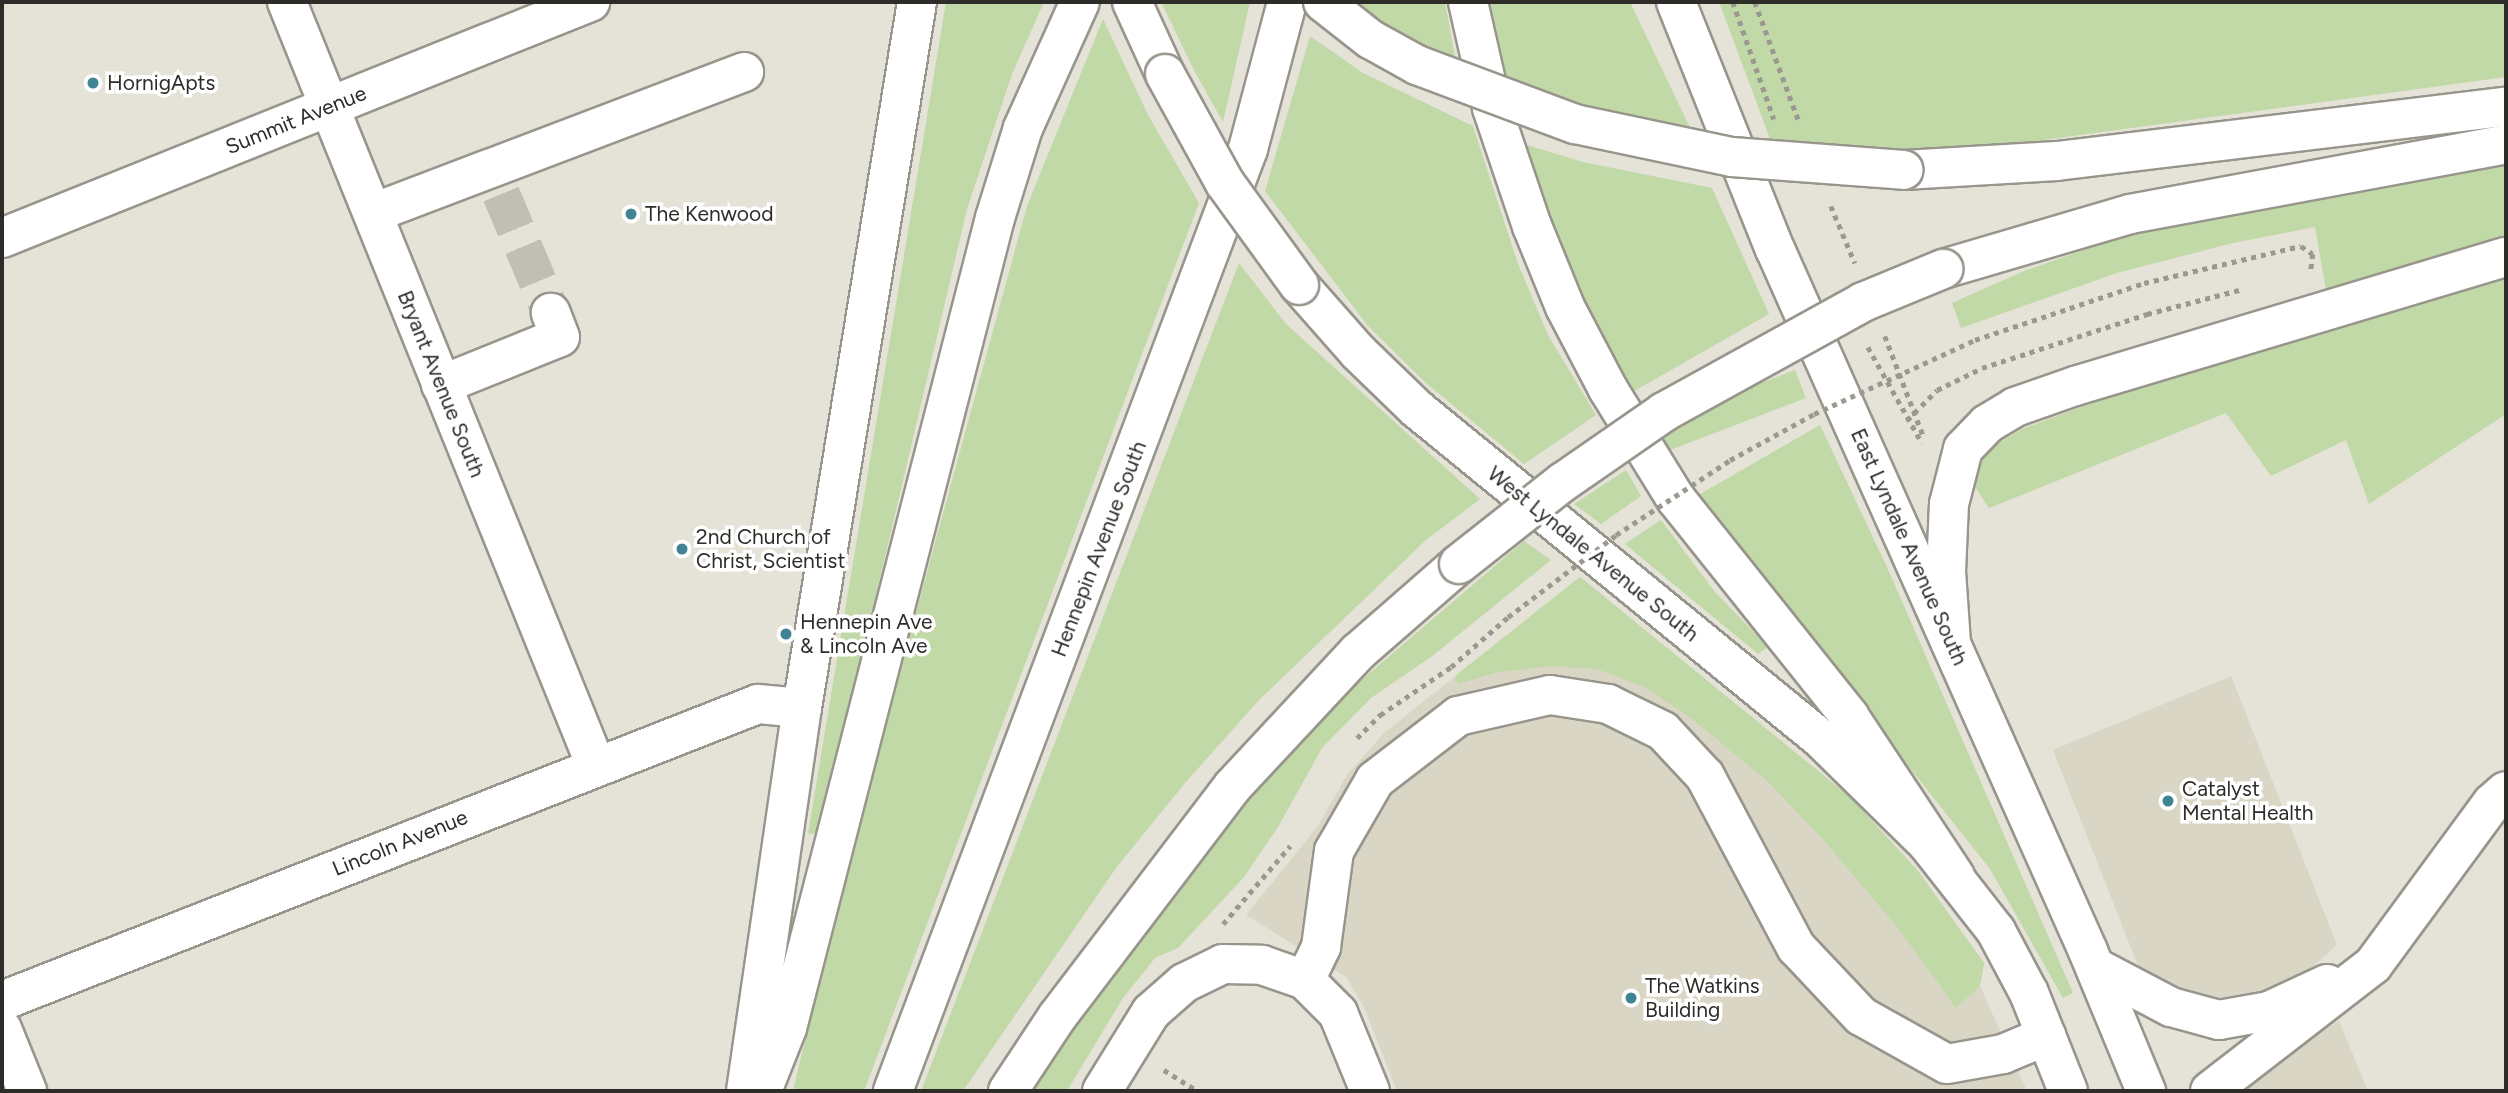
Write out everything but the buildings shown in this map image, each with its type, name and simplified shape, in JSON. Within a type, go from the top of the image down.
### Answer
[{"type":"main road","name":"Bryant Avenue South","points":[[287,2],[596,766]]},
{"type":"main road","name":"Summit Avenue","points":[[2,238],[590,2]]},
{"type":"main road","points":[[746,1091],[802,708],[917,2]]},
{"type":"main road","points":[[762,1091],[787,1028],[995,218],[1052,56],[1080,2]]},
{"type":"main road","name":"West Lyndale Avenue South","points":[[1132,2],[1165,74],[1225,183],[1299,285],[1358,352],[1417,409],[1821,739],[1906,821],[1955,876],[1996,931],[2046,1036],[2068,1091]]},
{"type":"main road","name":"Hennepin Avenue South","points":[[893,1091],[1243,162],[1287,2]]},
{"type":"main road","points":[[1323,2],[1370,39],[1417,65],[1575,124],[1732,156],[1904,170],[2057,161],[2506,107]]},
{"type":"main road","points":[[1468,2],[1482,72],[1510,163],[1565,307],[1604,380],[1670,492],[1849,716],[1955,876]]},
{"type":"main road","name":"East Lyndale Avenue South","points":[[1676,2],[1775,249],[2095,967],[2146,1091]]},
{"type":"main road","points":[[373,214],[496,181],[744,72]]},
{"type":"main road","points":[[1008,1091],[1057,1017],[1233,786],[1358,652],[1459,564],[1563,482],[1664,412],[1863,302],[1943,269],[2130,214],[2506,144]]},
{"type":"main road","points":[[1951,643],[1946,572],[1949,504],[1963,449],[1987,424],[2015,407],[2075,386],[2506,257]]},
{"type":"main road","points":[[442,385],[560,337],[551,313]]},
{"type":"main road","points":[[1305,980],[1321,947],[1334,851],[1375,780],[1458,716],[1550,695],[1608,704],[1663,731],[1705,776],[1797,947],[1861,1016],[1947,1064],[2003,1054],[2046,1036]]},
{"type":"main road","name":"Lincoln Avenue","points":[[2,1001],[758,704],[802,708]]},
{"type":"main road","points":[[2210,1091],[2359,979],[2416,912],[2492,803],[2506,791]]},
{"type":"main road","points":[[2095,967],[2192,1016],[2230,1019],[2269,1011],[2335,979],[2416,912]]},
{"type":"main road","points":[[1102,1091],[1151,1012],[1184,983],[1223,964],[1262,965],[1305,980],[1338,1013],[1370,1091]]},
{"type":"main road","points":[[2,1029],[27,1091]]},
{"type":"path","points":[[1733,2],[1779,132]]},
{"type":"path","points":[[1755,2],[1803,131]]},
{"type":"path","points":[[1827,196],[1858,272]]},
{"type":"path","points":[[1508,617],[1616,535],[1730,460],[1814,414],[1975,340],[2144,282],[2301,246],[2313,254],[2315,262],[2302,278]]},
{"type":"path","points":[[1907,420],[1937,390],[1982,368],[2147,314],[2251,288]]},
{"type":"path","points":[[1866,343],[1928,453],[1916,411],[1879,323]]},
{"type":"path","points":[[1164,1070],[1198,1091]]},
{"type":"shaded area","points":[[1580,577],[1850,797],[1918,871],[1984,963],[1980,986],[2027,1091],[1397,1091],[1364,1007],[1346,977],[1246,915],[1318,826],[1347,775],[1383,734]]},
{"type":"shaded area","points":[[2231,676],[2337,945],[2281,995],[2202,1010],[2142,976],[2053,750]]},
{"type":"shaded area","points":[[2339,1021],[2368,1091],[2222,1091],[2227,1085]]},
{"type":"green space","points":[[946,2],[1044,2],[1012,74],[967,209],[820,833],[808,834]]},
{"type":"green space","points":[[1161,2],[1250,2],[1223,122],[1195,72]]},
{"type":"green space","points":[[1346,2],[1445,2],[1456,62],[1408,41]]},
{"type":"green space","points":[[1485,2],[1630,2],[1692,132],[1639,123],[1502,80]]},
{"type":"green space","points":[[1719,2],[2506,2],[2506,77],[1985,148],[1893,150],[1772,144]]},
{"type":"green space","points":[[1103,19],[1148,115],[1199,203],[864,1091],[793,1091],[847,865],[1027,206]]},
{"type":"green space","points":[[1310,36],[1363,73],[1473,126],[1518,264],[1549,337],[1596,415],[1524,464],[1426,383],[1368,326],[1265,191]]},
{"type":"green space","points":[[1514,141],[1583,162],[1712,188],[1769,314],[1629,394],[1609,362]]},
{"type":"green space","points":[[2506,159],[2506,236],[2326,290],[2315,227],[2233,243],[2117,273],[1961,328],[1952,303],[2024,271],[2124,236],[2221,211]]},
{"type":"green space","points":[[1239,263],[1286,324],[1480,499],[1426,540],[1259,700],[1185,783],[1116,868],[963,1091],[921,1091]]},
{"type":"green space","points":[[2506,276],[2506,414],[2369,504],[2346,440],[2271,476],[2226,413],[1989,508],[1971,481],[1987,450],[2022,429],[2098,401]]},
{"type":"green space","points":[[1795,370],[1806,398],[1661,454],[1650,426]]},
{"type":"green space","points":[[1820,425],[1887,567],[2073,993],[2063,998],[1990,869],[1695,497]]},
{"type":"green space","points":[[1626,470],[1641,496],[1601,524],[1574,504]]},
{"type":"green space","points":[[1661,520],[1715,592],[1768,647],[1758,654],[1625,544]]},
{"type":"green space","points":[[1524,541],[1551,560],[1431,657],[1371,698],[1322,748],[1278,827],[1244,877],[1178,948],[1155,958],[1123,998],[1067,1091],[1028,1091],[1196,862],[1272,772],[1344,695]]},
{"type":"green space","points":[[1580,577],[1850,797],[1918,871],[1984,963],[1980,986],[1956,1008],[1898,928],[1821,837],[1764,778],[1691,718],[1645,687],[1597,669],[1550,666],[1494,673],[1458,684],[1455,676]]},
{"type":"tunnel","points":[[501,194],[551,313]]},
{"type":"place","name":"HornigApts","points":[[93,83]]},
{"type":"place","name":"The Kenwood","points":[[631,214]]},
{"type":"place","name":"2nd Church of Christ, Scientist","points":[[682,549]]},
{"type":"place","name":"Hennepin Ave & Lincoln Ave","points":[[786,634]]},
{"type":"place","name":"Catalyst Mental Health","points":[[2168,801]]},
{"type":"place","name":"The Watkins Building","points":[[1631,998]]}]
